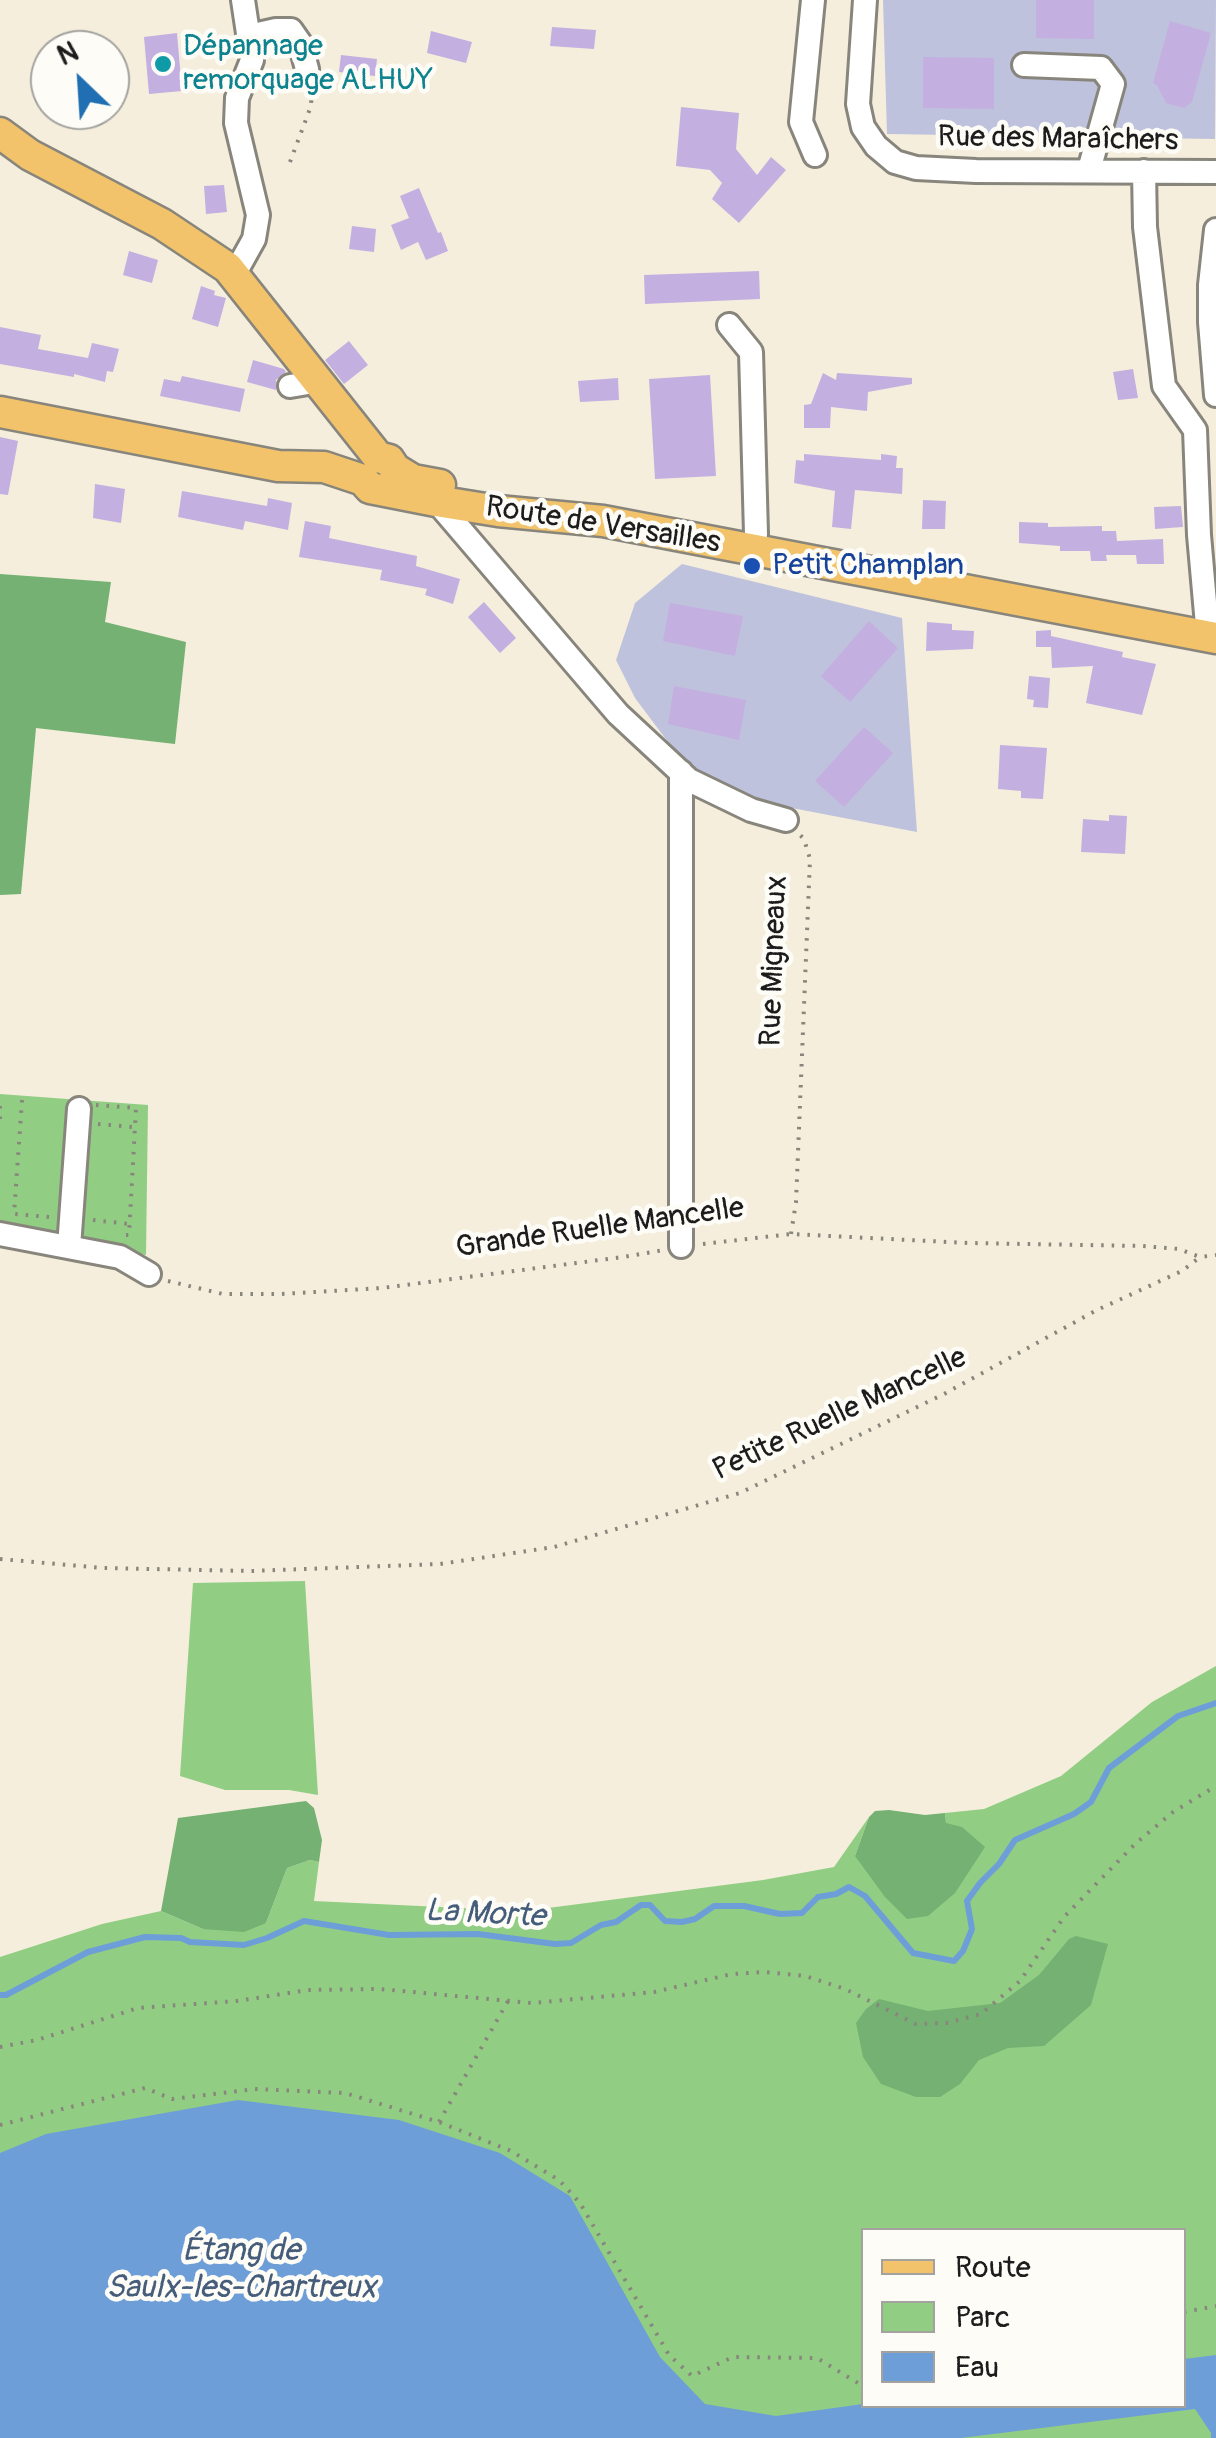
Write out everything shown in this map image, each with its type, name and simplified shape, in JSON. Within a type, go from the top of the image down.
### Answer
[{"type":"main road","points":[[0,133],[30,155],[162,224],[228,268],[303,381],[379,474],[500,496],[603,521]]},
{"type":"main road","name":"Route de Versailles","points":[[0,412],[278,466],[379,474],[436,502],[603,521],[1205,628]]},
{"type":"street","points":[[234,275],[254,239],[258,216],[236,123],[237,98],[252,60],[244,0]]},
{"type":"street","points":[[812,0],[800,122],[815,155]]},
{"type":"street","name":"Rue des Maraîchers","points":[[866,0],[858,104],[863,127],[876,146],[895,162],[916,168],[961,170],[1216,172]]},
{"type":"street","points":[[249,36],[291,30],[300,43],[307,70]]},
{"type":"street","points":[[1024,65],[1100,68],[1112,84],[1089,170]]},
{"type":"street","points":[[1144,171],[1144,227],[1164,386],[1195,430],[1205,628]]},
{"type":"street","points":[[1216,230],[1210,285],[1216,395]]},
{"type":"street","points":[[729,326],[750,352],[756,534],[753,550]]},
{"type":"street","points":[[436,502],[618,714],[681,772],[752,810],[786,820]]},
{"type":"street","points":[[681,772],[681,1246]]},
{"type":"street","points":[[69,1247],[81,1112]]},
{"type":"street","points":[[0,1234],[120,1258],[149,1274]]},
{"type":"path","points":[[290,162],[311,106],[313,90],[307,70]]},
{"type":"path","name":"Rue Migneaux","points":[[786,820],[804,840],[810,859],[796,1202],[791,1234]]},
{"type":"path","points":[[22,1100],[14,1214],[130,1224]]},
{"type":"path","points":[[0,1106],[0,1125]]},
{"type":"path","points":[[81,1112],[136,1108],[130,1236],[118,1235]]},
{"type":"path","points":[[81,1112],[135,1127]]},
{"type":"path","name":"Grande Ruelle Mancelle","points":[[149,1274],[223,1294],[382,1288],[791,1234],[968,1244],[1142,1246],[1179,1249],[1200,1257],[1216,1255]]},
{"type":"path","name":"Petite Ruelle Mancelle","points":[[0,1559],[103,1568],[251,1571],[440,1564],[554,1547],[740,1492],[944,1394],[1097,1310],[1182,1271],[1200,1257]]},
{"type":"path","points":[[0,2047],[37,2040],[138,2008],[236,2001],[308,1990],[380,1989],[532,2003],[654,1992],[732,1974],[765,1972],[805,1976],[845,1989],[916,2024],[946,2023],[981,2014],[1020,1981],[1064,1917],[1135,1844],[1173,1812],[1216,1786]]},
{"type":"path","points":[[439,2122],[508,2001]]},
{"type":"path","points":[[0,2125],[145,2088],[172,2099],[255,2089],[344,2093],[439,2122],[511,2151],[559,2180],[580,2203],[670,2356],[692,2376],[734,2357],[817,2358],[858,2383],[861,2380]]},
{"type":"path","points":[[1186,2312],[1216,2306]]},
{"type":"shaded area","points":[[883,0],[1216,0],[1215,139],[887,134]]},
{"type":"shaded area","points":[[682,564],[902,618],[917,832],[771,804],[689,770],[635,698],[616,660],[635,603]]},
{"type":"green space","points":[[0,574],[111,582],[105,622],[186,642],[175,744],[36,728],[21,894],[0,895]]},
{"type":"green space","points":[[0,1094],[148,1105],[146,1255],[0,1225]]},
{"type":"green space","points":[[305,1581],[318,1795],[289,1790],[225,1790],[180,1776],[193,1583]]},
{"type":"green space","points":[[1216,1666],[1216,2438],[0,2438],[0,1957],[102,1924],[161,1911],[203,1929],[266,1923],[287,1868],[310,1860],[319,1862],[314,1901],[525,1911],[763,1880],[834,1867],[869,1817],[855,1856],[946,1823],[945,1813],[984,1809],[1061,1776],[1152,1702]]},
{"type":"green space","points":[[306,1801],[314,1808],[322,1840],[319,1862],[310,1860],[287,1868],[266,1923],[244,1932],[203,1929],[161,1911],[178,1818]]},
{"type":"green space","points":[[875,1811],[925,1815],[945,1813],[946,1823],[962,1827],[985,1847],[955,1893],[928,1916],[907,1919],[855,1856],[869,1817]]},
{"type":"green space","points":[[1076,1936],[1108,1944],[1091,2005],[1044,2046],[1008,2048],[979,2060],[960,2084],[940,2097],[916,2097],[881,2084],[863,2057],[856,2023],[879,1999],[928,2011],[1000,2003],[1039,1975],[1069,1939]]},
{"type":"water","name":"Étang de Saulx-les-Chartreux","points":[[238,2100],[399,2120],[500,2153],[570,2196],[660,2357],[705,2404],[776,2416],[861,2404],[861,2408],[1186,2408],[1186,2359],[1216,2355],[1216,2438],[1211,2438],[1195,2409],[961,2438],[0,2438],[0,2153],[46,2134]]},
{"type":"building","points":[[1036,0],[1094,0],[1094,39],[1036,38]]},
{"type":"building","points":[[1170,21],[1211,33],[1192,102],[1184,108],[1166,103],[1153,83]]},
{"type":"building","points":[[552,27],[596,30],[594,49],[550,46]]},
{"type":"building","points":[[431,31],[472,42],[466,63],[427,53]]},
{"type":"building","name":"Dépannage remorquage ALHUY","points":[[177,33],[182,91],[149,94],[144,37]]},
{"type":"building","points":[[341,55],[377,59],[375,76],[339,72]]},
{"type":"building","points":[[923,57],[994,58],[994,109],[923,108]]},
{"type":"building","points":[[681,107],[739,113],[736,149],[757,175],[771,157],[786,170],[739,223],[712,199],[722,183],[710,170],[676,166]]},
{"type":"building","points":[[224,185],[227,212],[206,214],[204,186]]},
{"type":"building","points":[[419,188],[448,251],[426,260],[418,242],[401,250],[391,225],[409,218],[400,196]]},
{"type":"building","points":[[352,226],[376,229],[374,252],[349,249]]},
{"type":"building","points":[[129,251],[158,260],[152,283],[123,275]]},
{"type":"building","points":[[759,271],[760,299],[645,304],[644,275]]},
{"type":"building","points":[[201,286],[226,298],[218,327],[192,319]]},
{"type":"building","points":[[0,327],[41,335],[38,349],[88,358],[92,343],[119,349],[113,372],[107,371],[105,382],[0,364]]},
{"type":"building","points":[[349,341],[368,365],[344,384],[325,360]]},
{"type":"building","points":[[253,360],[284,369],[286,372],[276,380],[276,390],[247,382]]},
{"type":"building","points":[[1133,369],[1138,398],[1118,400],[1113,372]]},
{"type":"building","points":[[823,373],[836,380],[837,373],[912,378],[912,384],[868,392],[867,411],[831,407],[830,428],[804,428],[804,405],[811,404]]},
{"type":"building","points":[[710,375],[716,476],[655,479],[649,379]]},
{"type":"building","points":[[182,376],[245,389],[240,412],[160,396],[164,379],[180,382]]},
{"type":"building","points":[[618,378],[619,400],[580,402],[578,381]]},
{"type":"building","points":[[0,437],[18,441],[8,495],[0,494]]},
{"type":"building","points":[[804,454],[881,460],[881,454],[897,456],[896,468],[903,468],[902,494],[855,490],[851,529],[832,527],[835,491],[794,483],[796,460],[804,461]]},
{"type":"building","points":[[95,484],[125,489],[121,523],[93,518]]},
{"type":"building","points":[[182,491],[267,506],[268,498],[292,503],[288,530],[245,521],[243,530],[178,517]]},
{"type":"building","points":[[923,500],[946,501],[945,529],[922,529]]},
{"type":"building","points":[[1181,506],[1183,527],[1155,529],[1154,507]]},
{"type":"building","points":[[305,521],[331,526],[329,538],[417,556],[416,566],[460,579],[453,604],[425,595],[427,589],[380,580],[382,570],[299,557]]},
{"type":"building","points":[[1019,522],[1048,523],[1048,527],[1102,526],[1102,531],[1116,531],[1117,541],[1163,539],[1164,564],[1137,564],[1136,555],[1106,555],[1107,561],[1091,561],[1090,551],[1060,551],[1060,546],[1019,543]]},
{"type":"building","points":[[484,602],[516,638],[500,653],[468,617]]},
{"type":"building","points":[[670,603],[743,616],[735,656],[663,641]]},
{"type":"building","points":[[869,621],[898,648],[850,702],[821,676]]},
{"type":"building","points":[[927,622],[952,624],[952,630],[974,631],[973,649],[926,651]]},
{"type":"building","points":[[1051,630],[1051,636],[1123,652],[1122,657],[1156,664],[1142,715],[1086,703],[1093,666],[1052,668],[1051,647],[1036,647],[1036,631]]},
{"type":"building","points":[[1029,676],[1050,678],[1048,708],[1033,707],[1034,700],[1027,699]]},
{"type":"building","points":[[674,686],[746,700],[739,740],[668,724]]},
{"type":"building","points":[[864,727],[893,753],[844,807],[815,781]]},
{"type":"building","points":[[1000,745],[1047,748],[1043,799],[1021,798],[1021,791],[998,789]]},
{"type":"building","points":[[1109,815],[1127,816],[1125,854],[1081,852],[1083,819],[1109,821]]},
{"type":"waterway","name":"La Morte","points":[[0,1995],[88,1952],[145,1937],[244,1945],[304,1921],[389,1935],[478,1934],[571,1943],[601,1925],[616,1922],[641,1905],[650,1905],[665,1921],[682,1922],[695,1919],[714,1906],[802,1913],[818,1897],[849,1887],[865,1896],[913,1953],[954,1961],[972,1929],[967,1901],[1015,1840],[1074,1814],[1091,1802],[1109,1768],[1178,1716],[1216,1703]]},
{"type":"place","name":"Dépannage remorquage ALHUY","points":[[163,64]]},
{"type":"place","name":"Petit Champlan","points":[[752,566]]}]
